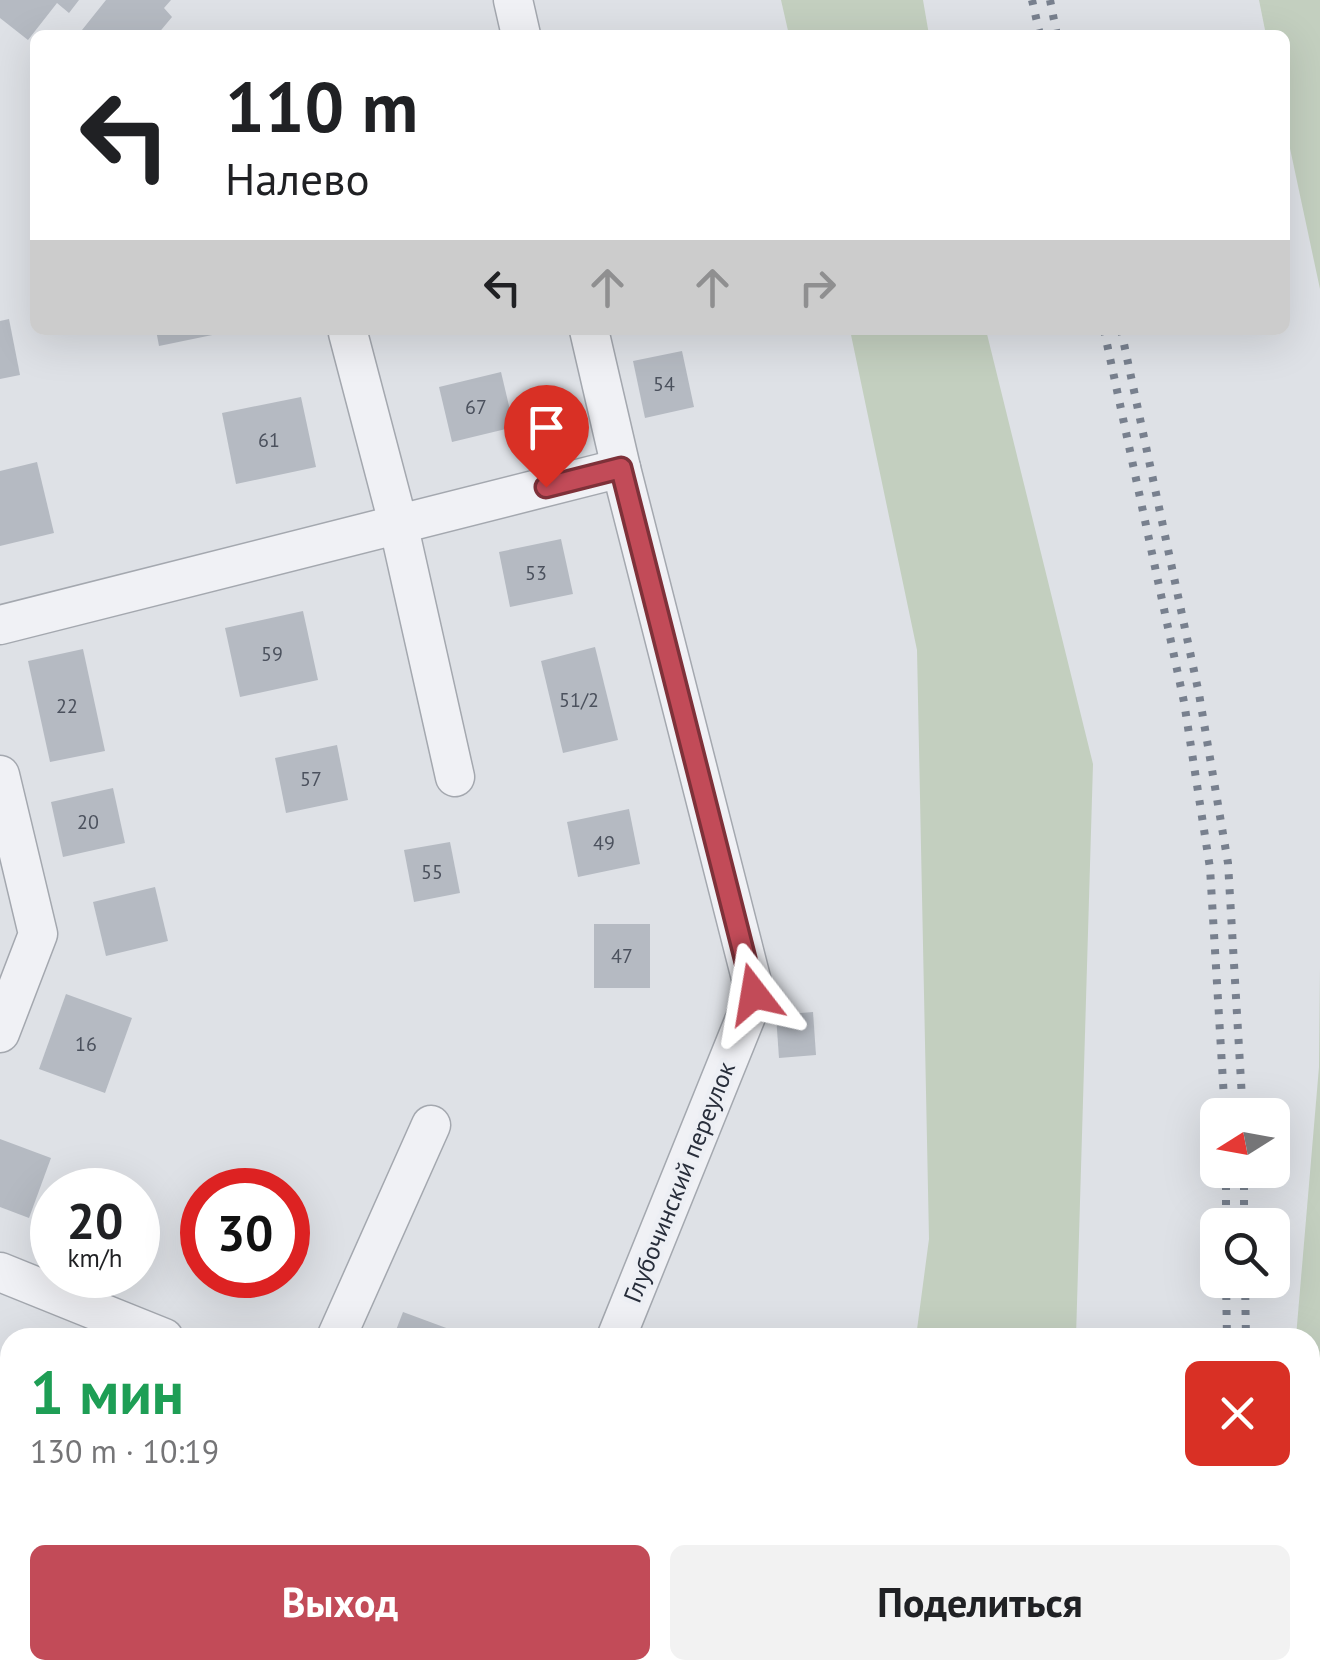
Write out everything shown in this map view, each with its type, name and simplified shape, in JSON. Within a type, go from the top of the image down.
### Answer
[{"type":"street","points":[[514,0],[521,30]]},
{"type":"street","points":[[349,335],[398,523],[455,777]]},
{"type":"street","name":"Глубочинский переулок","points":[[590,335],[754,994],[620,1328]]},
{"type":"street","points":[[0,625],[621,468]]},
{"type":"street","points":[[0,774],[38,934],[0,1033]]},
{"type":"street","points":[[340,1328],[431,1125]]},
{"type":"street","points":[[0,1272],[139,1328]]},
{"type":"green space","points":[[781,0],[923,0],[928,30],[788,30]]},
{"type":"green space","points":[[1259,0],[1320,0],[1320,289],[1290,148],[1290,30],[1265,30]]},
{"type":"green space","points":[[851,335],[987,335],[1093,764],[1076,1328],[917,1328],[929,1239],[917,650]]},
{"type":"green space","points":[[1320,967],[1320,1328],[1297,1328],[1319,1067]]},
{"type":"building","points":[[0,0],[79,0],[69,13],[57,3],[36,30],[30,30],[28,40],[0,18]]},
{"type":"building","points":[[106,0],[171,0],[164,8],[172,17],[161,30],[82,30]]},
{"type":"building","points":[[9,319],[20,375],[0,379],[0,321]]},
{"type":"building","points":[[157,335],[212,335],[159,346]]},
{"type":"building","points":[[682,351],[694,407],[645,418],[633,361]]},
{"type":"building","points":[[501,372],[514,427],[452,442],[439,387]]},
{"type":"building","points":[[301,397],[316,467],[236,484],[222,413]]},
{"type":"building","points":[[37,462],[54,533],[0,546],[0,471]]},
{"type":"building","points":[[561,539],[573,594],[510,607],[499,552]]},
{"type":"building","points":[[303,611],[318,680],[240,697],[225,628]]},
{"type":"building","points":[[595,647],[618,740],[563,753],[541,661]]},
{"type":"building","points":[[83,649],[105,751],[50,762],[28,661]]},
{"type":"building","points":[[337,745],[348,800],[286,813],[275,758]]},
{"type":"building","points":[[113,788],[125,843],[63,857],[51,802]]},
{"type":"building","points":[[629,809],[640,864],[578,877],[567,822]]},
{"type":"building","points":[[450,842],[460,893],[414,902],[404,850]]},
{"type":"building","points":[[155,887],[168,941],[106,956],[93,902]]},
{"type":"building","points":[[594,924],[650,924],[650,988],[594,988]]},
{"type":"building","points":[[66,994],[132,1018],[105,1093],[39,1069]]},
{"type":"building","points":[[813,1012],[816,1055],[779,1058],[776,1015]]},
{"type":"building","points":[[0,1139],[51,1158],[47,1168],[30,1168],[29,1218],[0,1207]]},
{"type":"building","points":[[403,1312],[446,1328],[397,1328]]},
{"type":"railway","points":[[1032,0],[1039,30]]},
{"type":"railway","points":[[1050,0],[1056,30]]},
{"type":"railway","points":[[1105,335],[1184,702],[1210,868],[1224,1098]]},
{"type":"railway","points":[[1122,335],[1199,694],[1228,863],[1242,1098]]},
{"type":"railway","points":[[1226,1188],[1226,1208]]},
{"type":"railway","points":[[1244,1188],[1244,1208]]},
{"type":"railway","points":[[1226,1298],[1227,1328]]},
{"type":"railway","points":[[1245,1298],[1246,1328]]},
{"type":"route","points":[[546,487],[621,468],[754,994]]}]
